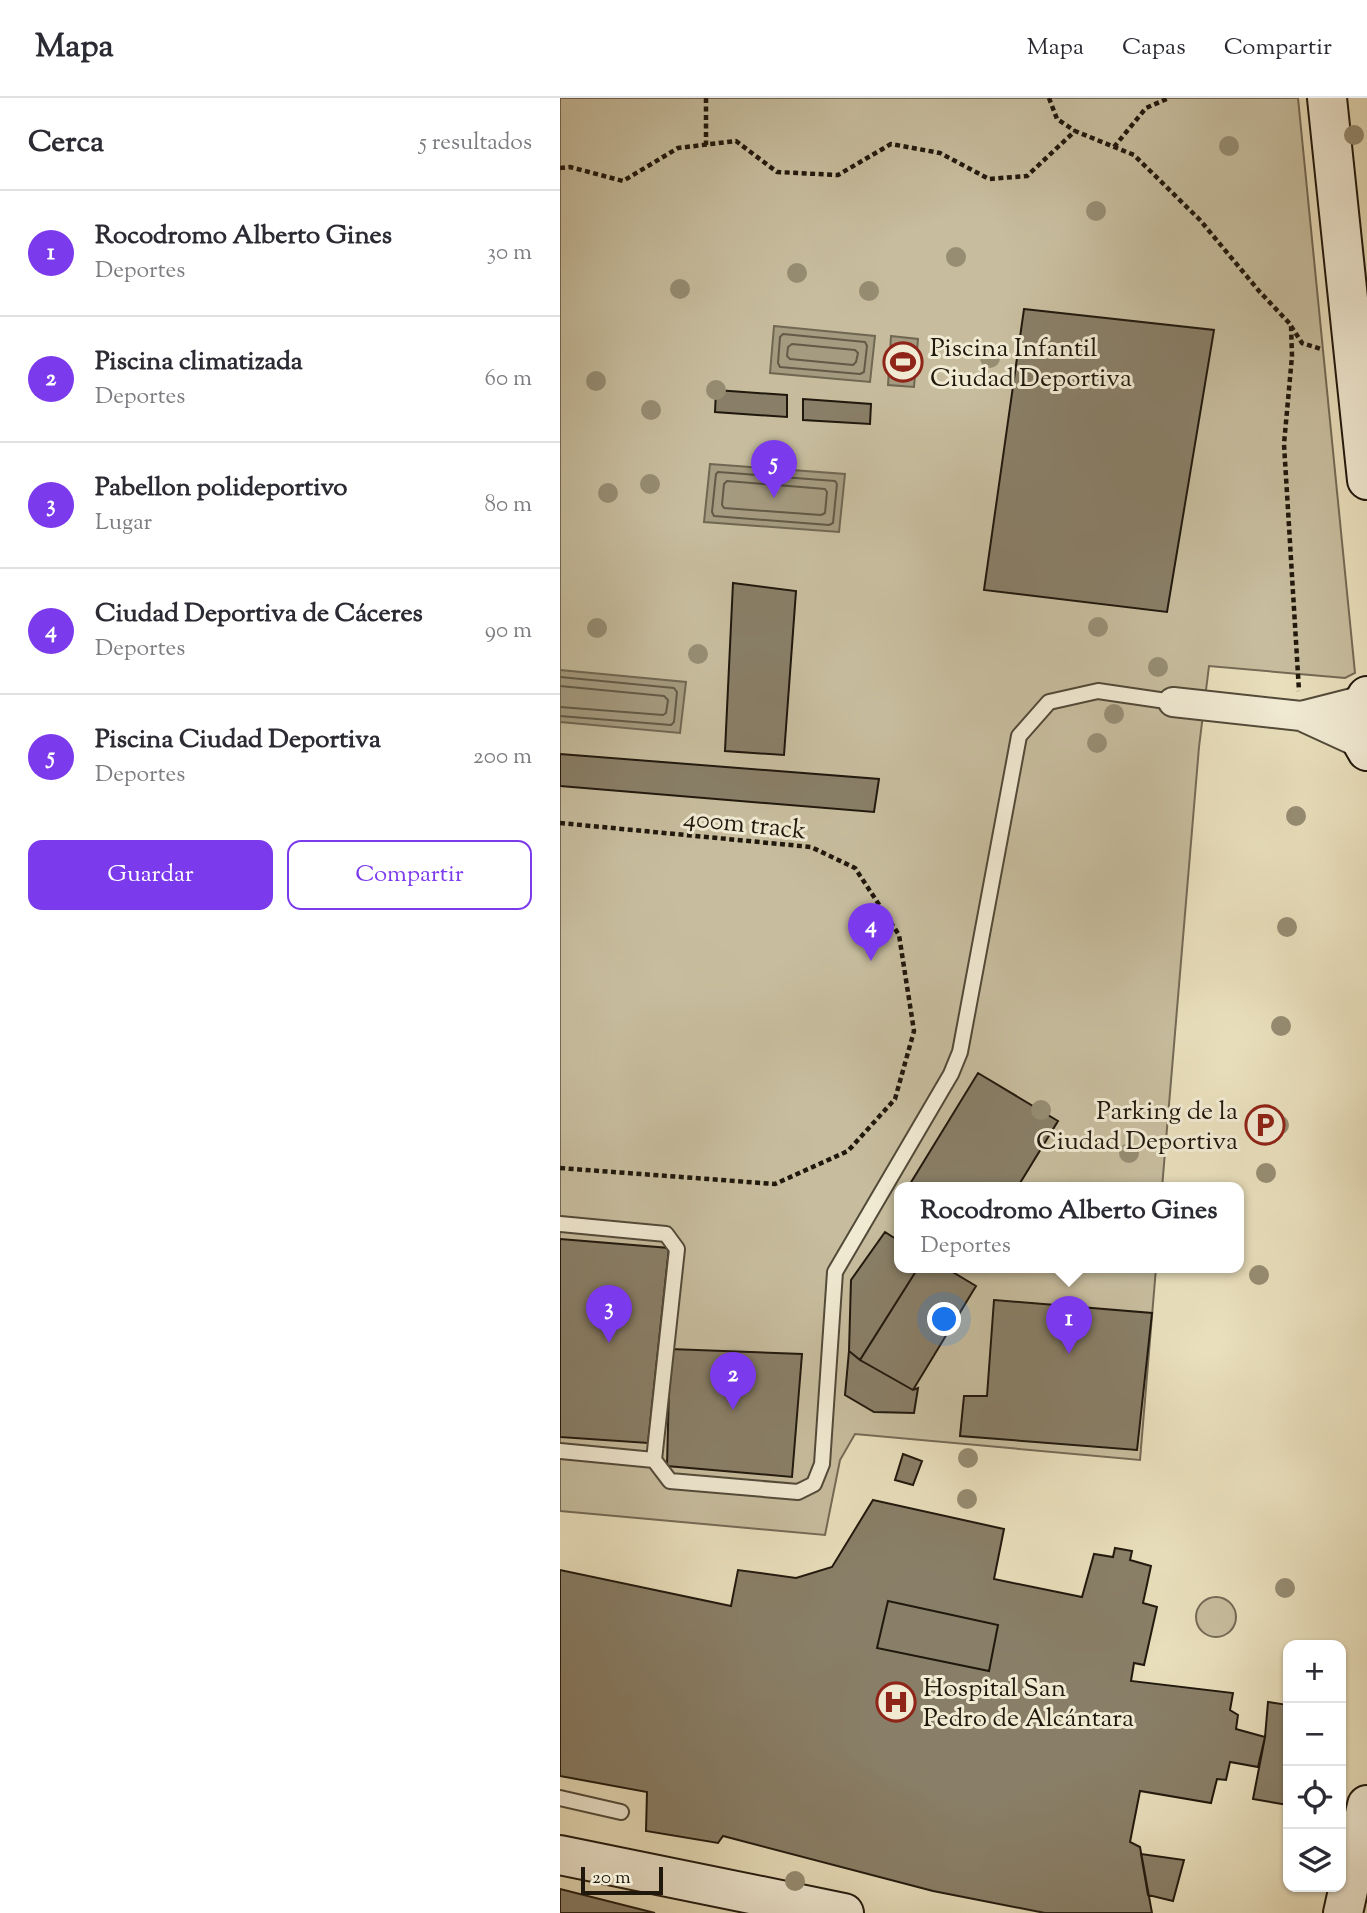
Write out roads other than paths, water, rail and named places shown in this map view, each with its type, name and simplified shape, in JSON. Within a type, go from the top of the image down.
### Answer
[{"type":"main road","points":[[1327,98],[1367,480]]},
{"type":"main road","points":[[1365,698],[1358,722],[1365,747]]},
{"type":"main road","points":[[1343,1913],[1367,1805]]},
{"type":"main road","points":[[560,1855],[844,1913]]},
{"type":"street","points":[[1301,716],[1365,698]]},
{"type":"street","points":[[1173,702],[1301,716],[1365,747]]},
{"type":"lane","points":[[560,1224],[666,1234],[677,1249],[654,1460],[670,1481],[798,1492],[814,1485],[822,1464],[835,1272],[951,1074],[960,1052],[1019,736],[1049,702],[1098,691],[1173,702]]},
{"type":"lane","points":[[560,1451],[654,1460]]},
{"type":"lane","points":[[560,1798],[621,1812]]},
{"type":"water","points":[[774,326],[875,336],[870,382],[770,373]]},
{"type":"water","name":"Piscina Infantil Ciudad Deportiva","points":[[891,336],[918,339],[914,387],[888,385]]},
{"type":"water","points":[[710,464],[845,474],[839,532],[704,522]]},
{"type":"water","points":[[560,670],[686,682],[680,733],[560,722]]},
{"type":"place","name":"Piscina Infantil Ciudad Deportiva","points":[[903,362]]},
{"type":"place","name":"Piscina Ciudad Deportiva","points":[[774,498]]},
{"type":"place","name":"Ciudad Deportiva de Cáceres","points":[[871,961]]},
{"type":"place","name":"Parking de la Ciudad Deportiva","points":[[1265,1125]]},
{"type":"place","name":"Pabellon polideportivo","points":[[609,1343]]},
{"type":"place","name":"Rocodromo Alberto Gines","points":[[1069,1354]]},
{"type":"place","name":"Piscina climatizada","points":[[733,1410]]},
{"type":"place","name":"Hospital San Pedro de Alcántara","points":[[896,1702]]}]
